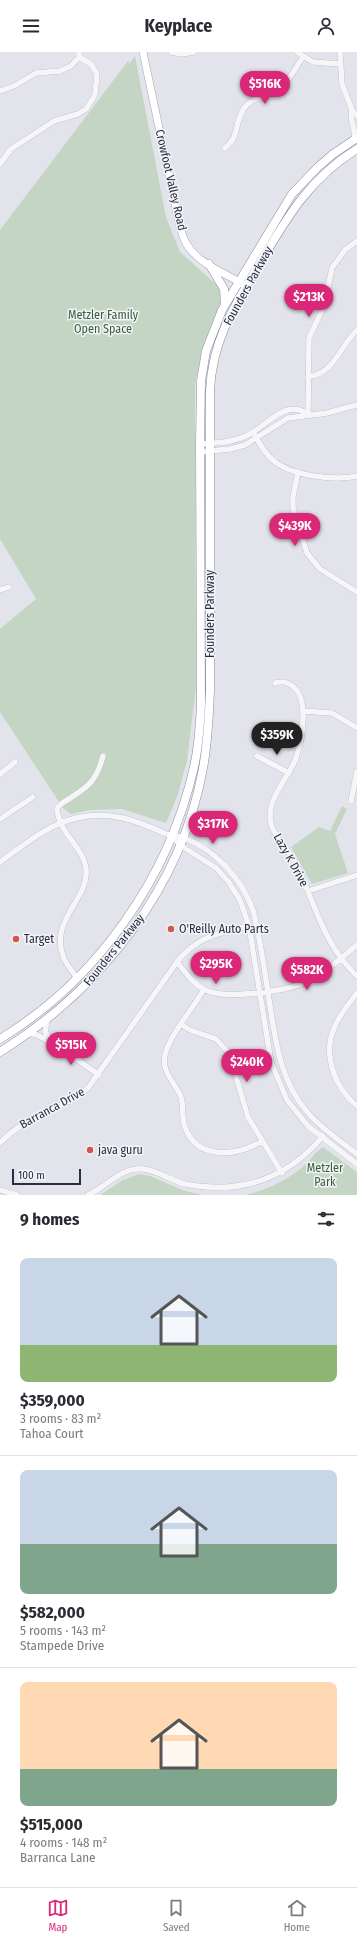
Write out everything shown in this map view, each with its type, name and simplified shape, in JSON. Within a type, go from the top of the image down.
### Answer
[{"type":"highway","name":"Founders Parkway","points":[[0,1039],[48,1006],[77,979],[105,948],[135,907],[172,836],[187,794],[198,740],[201,687],[201,381],[204,360],[217,319],[292,194],[318,167],[333,154],[355,139]]},
{"type":"highway","name":"Founders Parkway","points":[[0,1052],[29,1033],[67,1004],[98,972],[140,919],[166,875],[181,841],[200,783],[209,724],[210,382],[215,353],[228,318],[299,200],[331,167],[357,149]]},
{"type":"highway","points":[[209,264],[224,289],[225,304]]},
{"type":"highway","points":[[67,1004],[76,986],[77,979]]},
{"type":"main road","name":"Crowfoot Valley Road","points":[[144,52],[178,218],[184,240],[190,250],[209,264],[246,286]]},
{"type":"street","points":[[171,52],[182,54],[194,52]]},
{"type":"street","points":[[297,52],[303,57],[320,64],[340,64]]},
{"type":"street","points":[[340,52],[342,84],[352,110],[357,116]]},
{"type":"street","points":[[0,91],[14,86],[36,72],[60,71],[71,66],[79,55],[90,64],[97,74],[95,95],[86,109],[78,114],[54,121],[11,149],[0,164]]},
{"type":"street","points":[[225,148],[234,139],[240,114],[247,104],[252,100],[271,94],[280,89],[303,57]]},
{"type":"street","points":[[352,110],[351,114],[357,132],[355,139]]},
{"type":"street","points":[[308,414],[309,338],[324,306],[330,273],[339,256],[357,240]]},
{"type":"street","points":[[308,377],[320,374],[329,368],[357,330]]},
{"type":"street","points":[[200,448],[237,448],[257,439],[282,420],[292,416],[327,413],[357,405]]},
{"type":"street","points":[[210,448],[236,440],[253,432],[271,418],[288,410],[297,409],[308,414]]},
{"type":"street","points":[[253,432],[273,461],[282,466],[298,472],[336,479],[357,476]]},
{"type":"street","points":[[298,472],[293,508],[307,553],[320,569],[357,592]]},
{"type":"street","points":[[0,590],[9,588]]},
{"type":"street","name":"Lazy K Drive","points":[[275,683],[287,682],[293,686],[302,701],[304,712],[299,744],[289,773],[273,802],[271,822],[276,833],[294,861],[308,891],[316,916],[340,958],[357,976]]},
{"type":"street","points":[[304,712],[315,710],[332,712],[357,728]]},
{"type":"street","points":[[77,979],[63,956],[61,935],[69,911],[85,886],[86,867],[84,859],[69,838],[58,813],[58,807],[91,783],[98,772],[102,756]]},
{"type":"street","points":[[257,756],[289,773]]},
{"type":"street","points":[[0,774],[15,762]]},
{"type":"street","points":[[350,801],[357,771]]},
{"type":"street","points":[[1,816],[33,797]]},
{"type":"street","points":[[0,862],[41,833],[62,822],[93,815],[117,816],[131,819],[205,850],[225,866],[242,887],[253,910],[278,1053],[286,1078],[303,1108],[327,1131],[357,1154]]},
{"type":"street","points":[[181,841],[216,868],[228,881],[240,900],[249,909],[253,910]]},
{"type":"street","points":[[308,891],[357,875]]},
{"type":"street","points":[[240,900],[249,926],[269,1054],[278,1083],[297,1113],[322,1137],[357,1164]]},
{"type":"street","name":"Barranca Drive","points":[[0,1143],[15,1128],[27,1120],[81,1093],[99,1075],[177,962],[190,948],[205,938],[249,926]]},
{"type":"street","points":[[177,962],[191,979],[204,989],[223,995],[234,995],[298,985],[310,980],[357,945]]},
{"type":"street","points":[[204,989],[182,1025],[170,1041],[164,1061],[166,1071],[182,1098],[184,1125],[190,1138],[205,1150],[219,1154],[249,1149],[262,1142]]},
{"type":"street","points":[[357,993],[335,1025],[332,1033],[330,1051],[334,1073],[338,1082],[343,1092],[357,1106]]},
{"type":"street","points":[[47,1020],[45,1032],[54,1043]]},
{"type":"street","points":[[182,1025],[190,1030],[216,1039],[229,1053],[245,1110],[262,1142],[282,1173]]},
{"type":"street","points":[[29,1033],[54,1043],[99,1075]]},
{"type":"street","points":[[88,1195],[123,1173],[135,1169],[150,1170],[195,1187],[216,1189],[250,1187],[282,1173],[302,1158],[327,1131]]},
{"type":"street","points":[[0,1190],[17,1195]]},
{"type":"green space","name":"Metzler Family Open Space","points":[[135,56],[166,217],[180,252],[219,287],[221,301],[203,346],[195,384],[196,686],[187,761],[177,797],[166,823],[122,809],[90,810],[71,814],[63,808],[0,712],[0,629],[36,599],[0,539],[0,230],[128,61],[129,64]]},
{"type":"green space","points":[[342,806],[347,809],[335,834],[348,873],[312,884],[291,847],[319,827],[330,831]]},
{"type":"green space","name":"Metzler Park","points":[[323,1147],[357,1172],[357,1195],[245,1195],[284,1180],[305,1165]]},
{"type":"green space","points":[[139,1174],[150,1176],[182,1190],[202,1195],[100,1195],[123,1180]]},
{"type":"place","name":"O'Reilly Auto Parts","points":[[171,929]]},
{"type":"place","name":"Target","points":[[16,939]]},
{"type":"place","name":"java guru","points":[[90,1150]]}]
